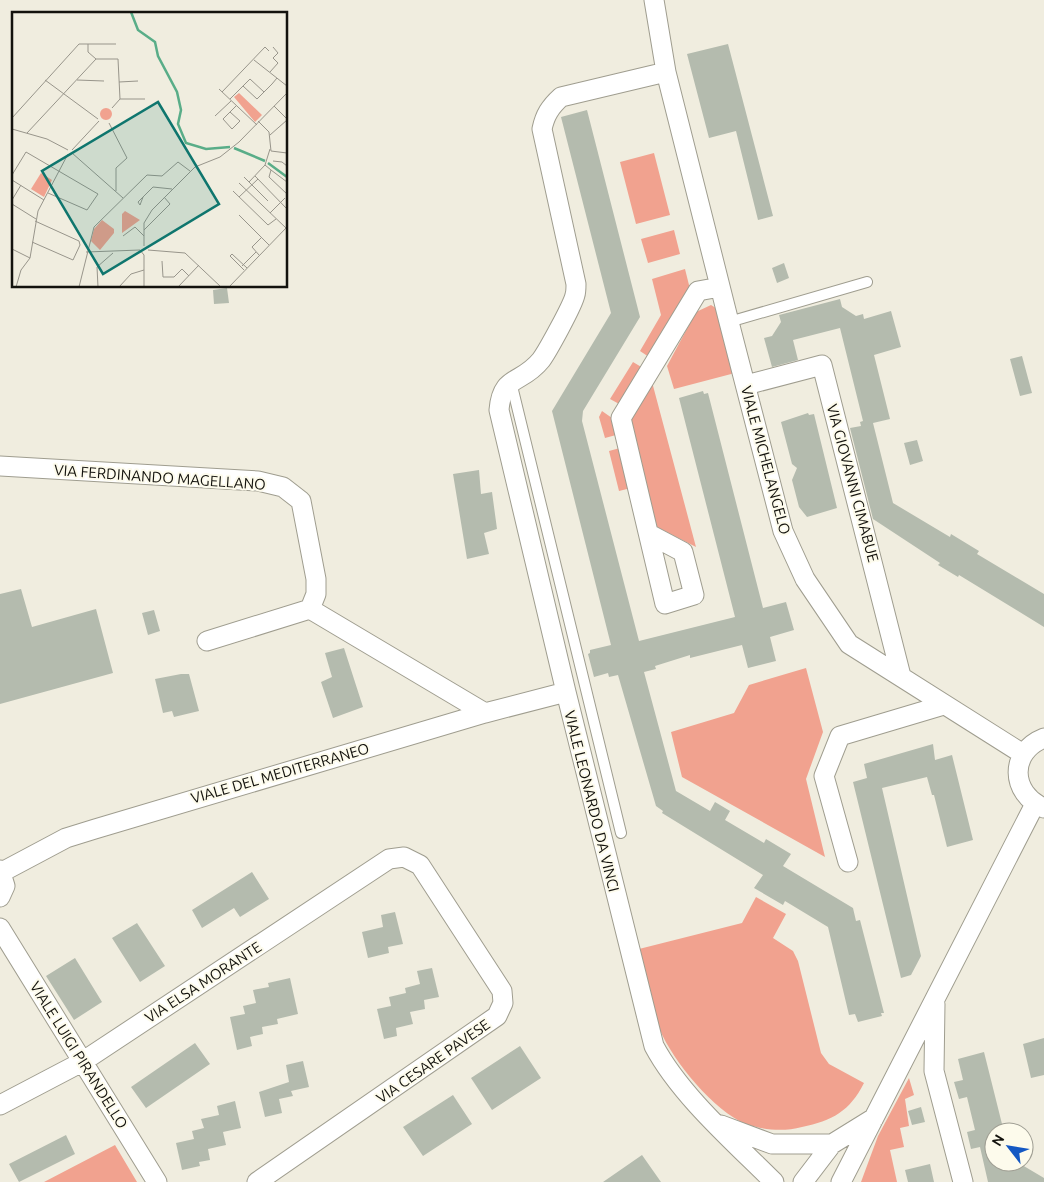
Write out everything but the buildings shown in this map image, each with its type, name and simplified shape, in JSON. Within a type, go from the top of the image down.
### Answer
[{"type":"street","name":"VIALE MICHELANGELO","points":[[654,0],[665,67],[783,531],[805,579],[849,644],[1023,754]]},
{"type":"street","name":"VIALE LEONARDO DA VINCI","points":[[665,67],[561,97],[550,107],[547,113],[542,129],[576,284],[575,296],[541,360],[526,375],[506,385],[500,395],[499,410],[566,692],[654,1046],[665,1066],[716,1123],[774,1182]]},
{"type":"street","points":[[649,534],[621,418],[698,291],[720,287]]},
{"type":"street","name":"VIA GIOVANNI CIMABUE","points":[[746,385],[822,365],[881,591],[901,676]]},
{"type":"street","name":"VIA FERDINANDO MAGELLANO","points":[[0,466],[258,481],[283,487],[301,501],[316,579],[316,594],[310,608]]},
{"type":"street","points":[[207,641],[310,608],[485,713]]},
{"type":"street","name":"VIALE DEL MEDITERRANEO","points":[[1,871],[66,838],[179,802],[485,713],[566,692]]},
{"type":"street","points":[[848,862],[824,776],[840,736],[944,705]]},
{"type":"street","points":[[844,1180],[908,1051],[1040,806],[1022,790],[1018,772],[1023,754],[1031,744],[1044,738]]},
{"type":"street","name":"VIA ELSA MORANTE","points":[[0,1105],[82,1062],[389,859],[404,857]]},
{"type":"street","name":"VIA CESARE PAVESE","points":[[257,1182],[497,1016],[500,1010],[503,1003],[502,991],[420,865],[404,857]]},
{"type":"street","points":[[0,897],[5,886],[1,871]]},
{"type":"street","name":"VIALE LUIGI PIRANDELLO","points":[[0,928],[157,1182]]},
{"type":"street","points":[[935,1000],[934,1071],[963,1182]]},
{"type":"street","points":[[908,1051],[934,1071]]},
{"type":"street","points":[[803,1182],[832,1144],[874,1118]]},
{"type":"street","points":[[716,1123],[772,1144],[832,1144]]},
{"type":"lane","points":[[729,322],[867,282]]},
{"type":"lane","name":"VIALE LEONARDO DA VINCI","points":[[512,382],[621,832]]},
{"type":"shaded area","points":[[654,153],[670,215],[636,224],[620,162]]},
{"type":"shaded area","points":[[674,230],[680,254],[648,263],[641,239]]},
{"type":"shaded area","points":[[685,269],[690,289],[649,357],[640,351],[661,315],[652,279]]},
{"type":"shaded area","points":[[711,305],[719,310],[735,373],[674,389],[667,366],[696,312]]},
{"type":"shaded area","points":[[633,362],[643,368],[621,405],[610,399]]},
{"type":"shaded area","points":[[652,382],[696,547],[657,527],[630,419]]},
{"type":"shaded area","points":[[602,411],[612,418],[616,435],[605,438],[599,417]]},
{"type":"shaded area","points":[[620,448],[631,488],[619,491],[609,451]]},
{"type":"shaded area","points":[[806,668],[823,732],[806,779],[825,857],[682,777],[671,732],[734,713],[749,685]]},
{"type":"shaded area","points":[[756,897],[786,914],[773,938],[793,951],[798,961],[821,1053],[829,1064],[864,1083],[853,1101],[839,1113],[822,1122],[795,1129],[774,1130],[746,1124],[721,1108],[696,1084],[674,1056],[660,1030],[639,949],[742,923]]},
{"type":"shaded area","points":[[909,1078],[914,1095],[905,1099],[909,1126],[900,1128],[904,1147],[890,1150],[897,1182],[861,1182],[878,1136]]},
{"type":"shaded area","points":[[115,1145],[137,1182],[44,1182]]}]
